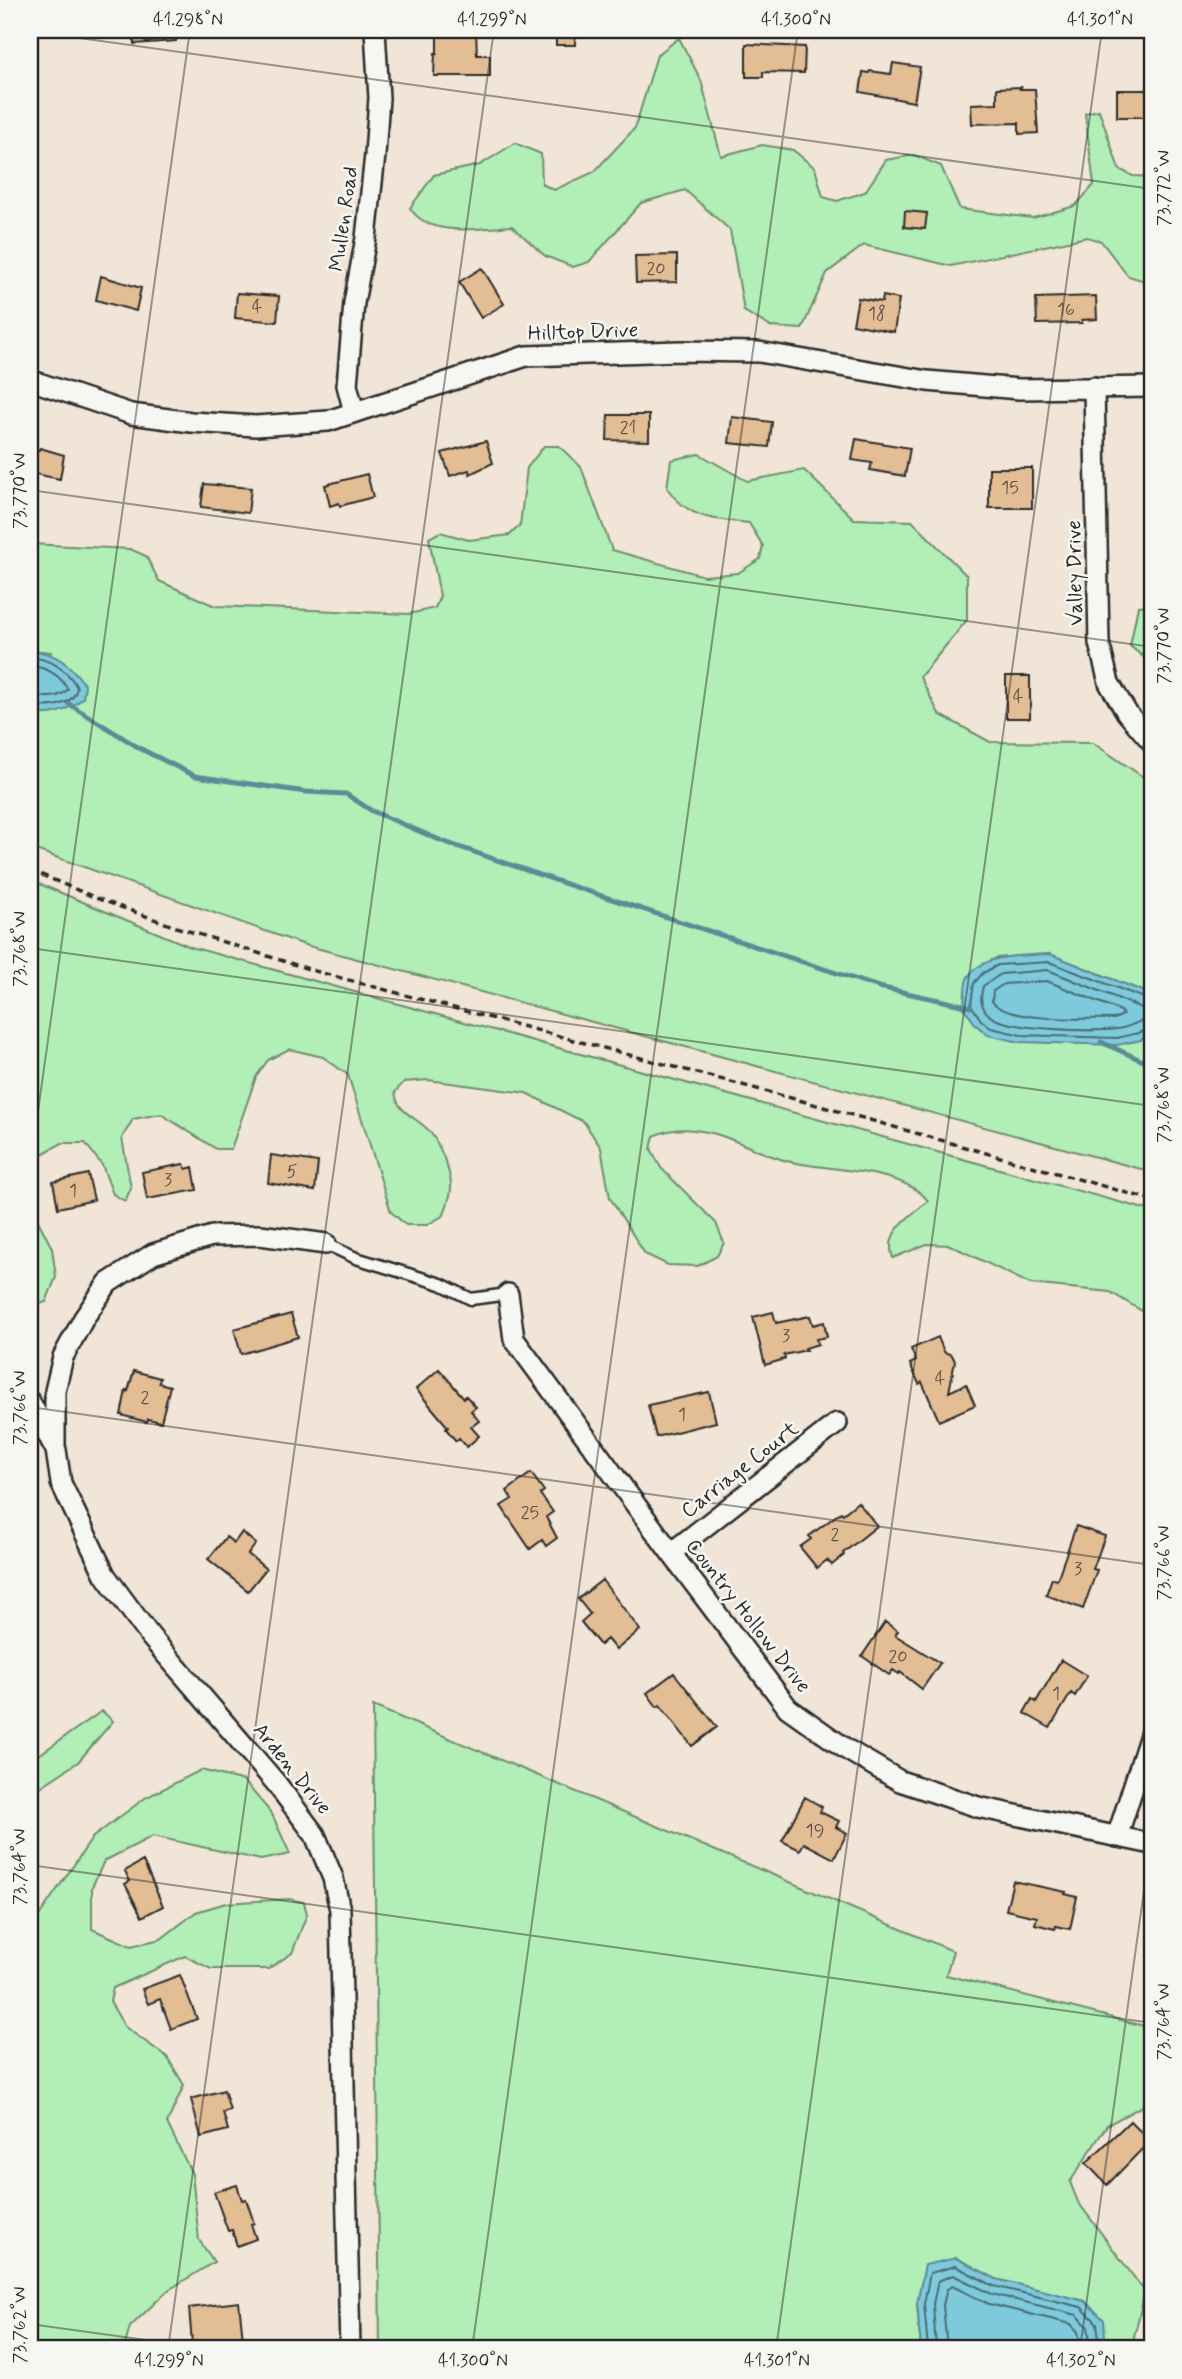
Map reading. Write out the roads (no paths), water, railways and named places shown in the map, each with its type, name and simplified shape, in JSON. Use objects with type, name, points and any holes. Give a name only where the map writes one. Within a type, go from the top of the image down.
[{"type":"street","name":"Mullen Road","points":[[354,412],[347,385],[354,303],[366,238],[375,155],[379,98],[375,30]]},
{"type":"street","name":"Hilltop Drive","points":[[30,380],[131,414],[191,422],[256,426],[328,421],[526,356],[680,351],[759,352],[927,381],[1019,389],[1152,387]]},
{"type":"street","name":"Valley Drive","points":[[1094,387],[1099,643],[1109,683],[1127,713],[1152,742]]},
{"type":"street","points":[[56,1450],[55,1391],[63,1357],[84,1318],[108,1283],[153,1254],[212,1236],[261,1235],[326,1244]]},
{"type":"street","name":"Country Hollow Drive","points":[[508,1294],[514,1339],[788,1708],[846,1749],[900,1781],[965,1803],[1152,1844]]},
{"type":"street","name":"Arden Drive","points":[[30,1402],[56,1450],[61,1483],[105,1575],[150,1636],[276,1783],[315,1835],[333,1878],[340,1910],[350,2349]]},
{"type":"street","name":"Carriage Court","points":[[671,1553],[837,1423]]},
{"type":"street","points":[[1117,1837],[1152,1729]]},
{"type":"lane","points":[[326,1244],[356,1258],[441,1284],[471,1299],[508,1294]]},
{"type":"water","points":[[30,650],[55,657],[67,665],[85,685],[83,698],[71,707],[51,714],[30,711]]},
{"type":"water","points":[[1050,954],[1152,995],[1152,1032],[1141,1040],[1117,1045],[1020,1042],[988,1035],[976,1025],[964,1008],[966,982],[973,971],[993,960]]},
{"type":"water","points":[[956,2258],[996,2279],[1085,2301],[1104,2320],[1105,2338],[1117,2344],[1116,2349],[921,2349],[917,2303],[925,2265]]},
{"type":"waterway","points":[[69,704],[141,749],[195,776],[306,792],[346,794],[372,811],[442,841],[566,884],[879,987],[971,1007]]},
{"type":"waterway","points":[[1101,1042],[1152,1065]]}]
